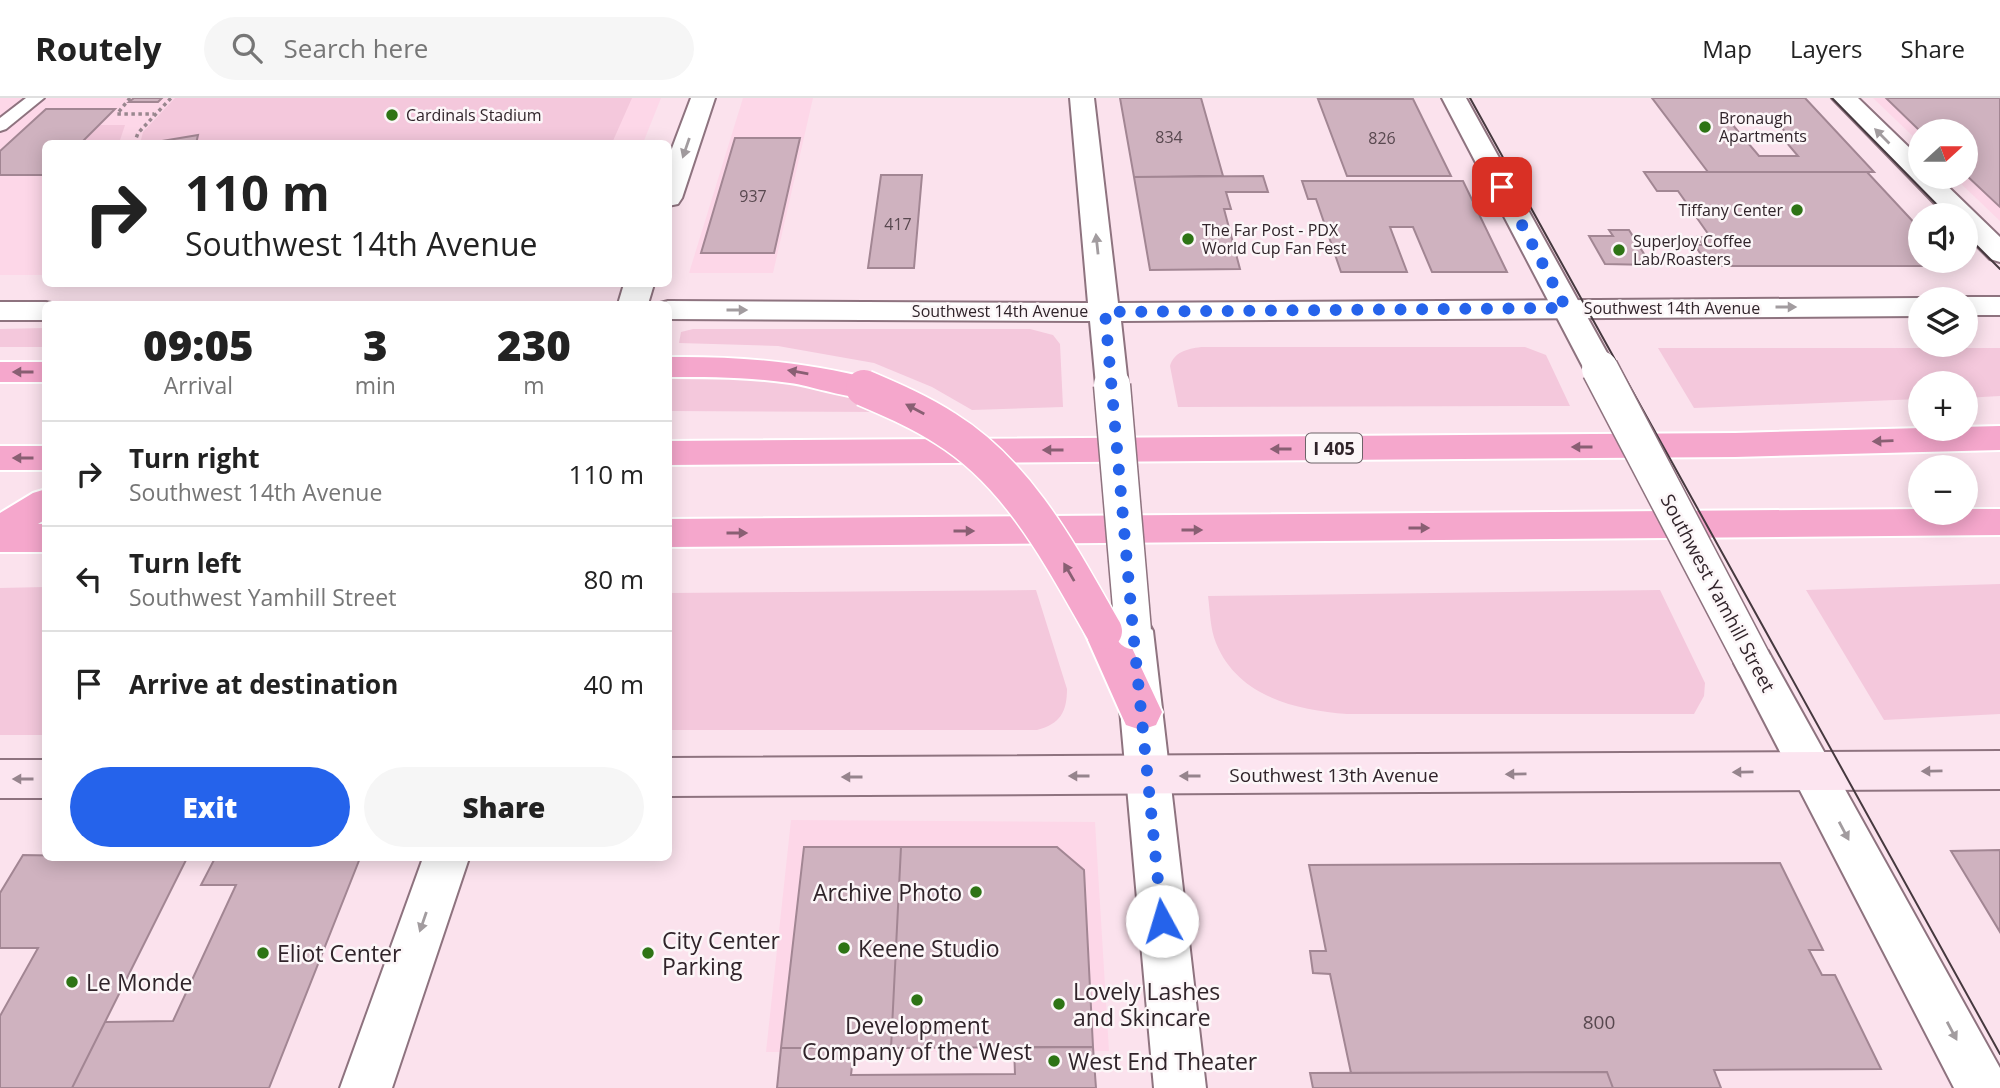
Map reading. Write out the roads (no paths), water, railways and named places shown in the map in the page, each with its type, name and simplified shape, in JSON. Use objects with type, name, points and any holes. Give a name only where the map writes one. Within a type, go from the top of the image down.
[{"type":"highway","points":[[672,367],[746,366],[780,369],[864,388],[899,400],[929,416],[959,435],[986,458],[1042,527],[1118,631]]},
{"type":"highway","points":[[0,372],[42,372]]},
{"type":"highway","name":"I 405","points":[[672,453],[1721,446],[2000,438]]},
{"type":"highway","points":[[0,458],[42,458]]},
{"type":"highway","points":[[0,530],[42,504]]},
{"type":"highway","points":[[672,533],[2000,522]]},
{"type":"highway","points":[[0,538],[42,538]]},
{"type":"main road","name":"Southwest 13th Avenue","points":[[672,777],[2000,770]]},
{"type":"main road","points":[[0,779],[42,779]]},
{"type":"street","points":[[672,187],[703,98]]},
{"type":"street","points":[[1082,98],[1112,385],[1118,631],[1141,712],[1180,1088]]},
{"type":"street","name":"Southwest Yamhill Street","points":[[1454,98],[1982,1088]]},
{"type":"street","points":[[1844,98],[1908,161]]},
{"type":"street","points":[[1936,189],[1950,203]]},
{"type":"street","points":[[1978,231],[2000,253]]},
{"type":"street","points":[[1978,306],[2000,306]]},
{"type":"street","name":"Southwest 14th Avenue","points":[[672,310],[1105,312],[1908,307]]},
{"type":"street","points":[[0,311],[42,311]]},
{"type":"street","points":[[366,1088],[445,861]]},
{"type":"lane","points":[[0,126],[36,98]]},
{"type":"tram line","points":[[1470,98],[2000,1054]]},
{"type":"tram line","points":[[1832,98],[1935,203]]},
{"type":"tram line","points":[[1978,247],[2000,269]]},
{"type":"place","name":"Cardinals Stadium","points":[[392,115]]},
{"type":"place","name":"Bronaugh Apartments","points":[[1705,127]]},
{"type":"place","name":"Tiffany Center","points":[[1797,210]]},
{"type":"place","name":"The Far Post - PDX World Cup Fan Fest","points":[[1188,239]]},
{"type":"place","name":"SuperJoy Coffee Lab/Roasters","points":[[1619,250]]},
{"type":"place","name":"Archive Photo","points":[[976,892]]},
{"type":"place","name":"Keene Studio","points":[[844,948]]},
{"type":"place","name":"Eliot Center","points":[[263,953]]},
{"type":"place","name":"City Center Parking","points":[[648,953]]},
{"type":"place","name":"Le Monde","points":[[72,982]]},
{"type":"place","name":"Development Company of the West","points":[[917,1000]]},
{"type":"place","name":"Lovely Lashes and Skincare","points":[[1059,1004]]},
{"type":"place","name":"West End Theater","points":[[1054,1061]]}]
